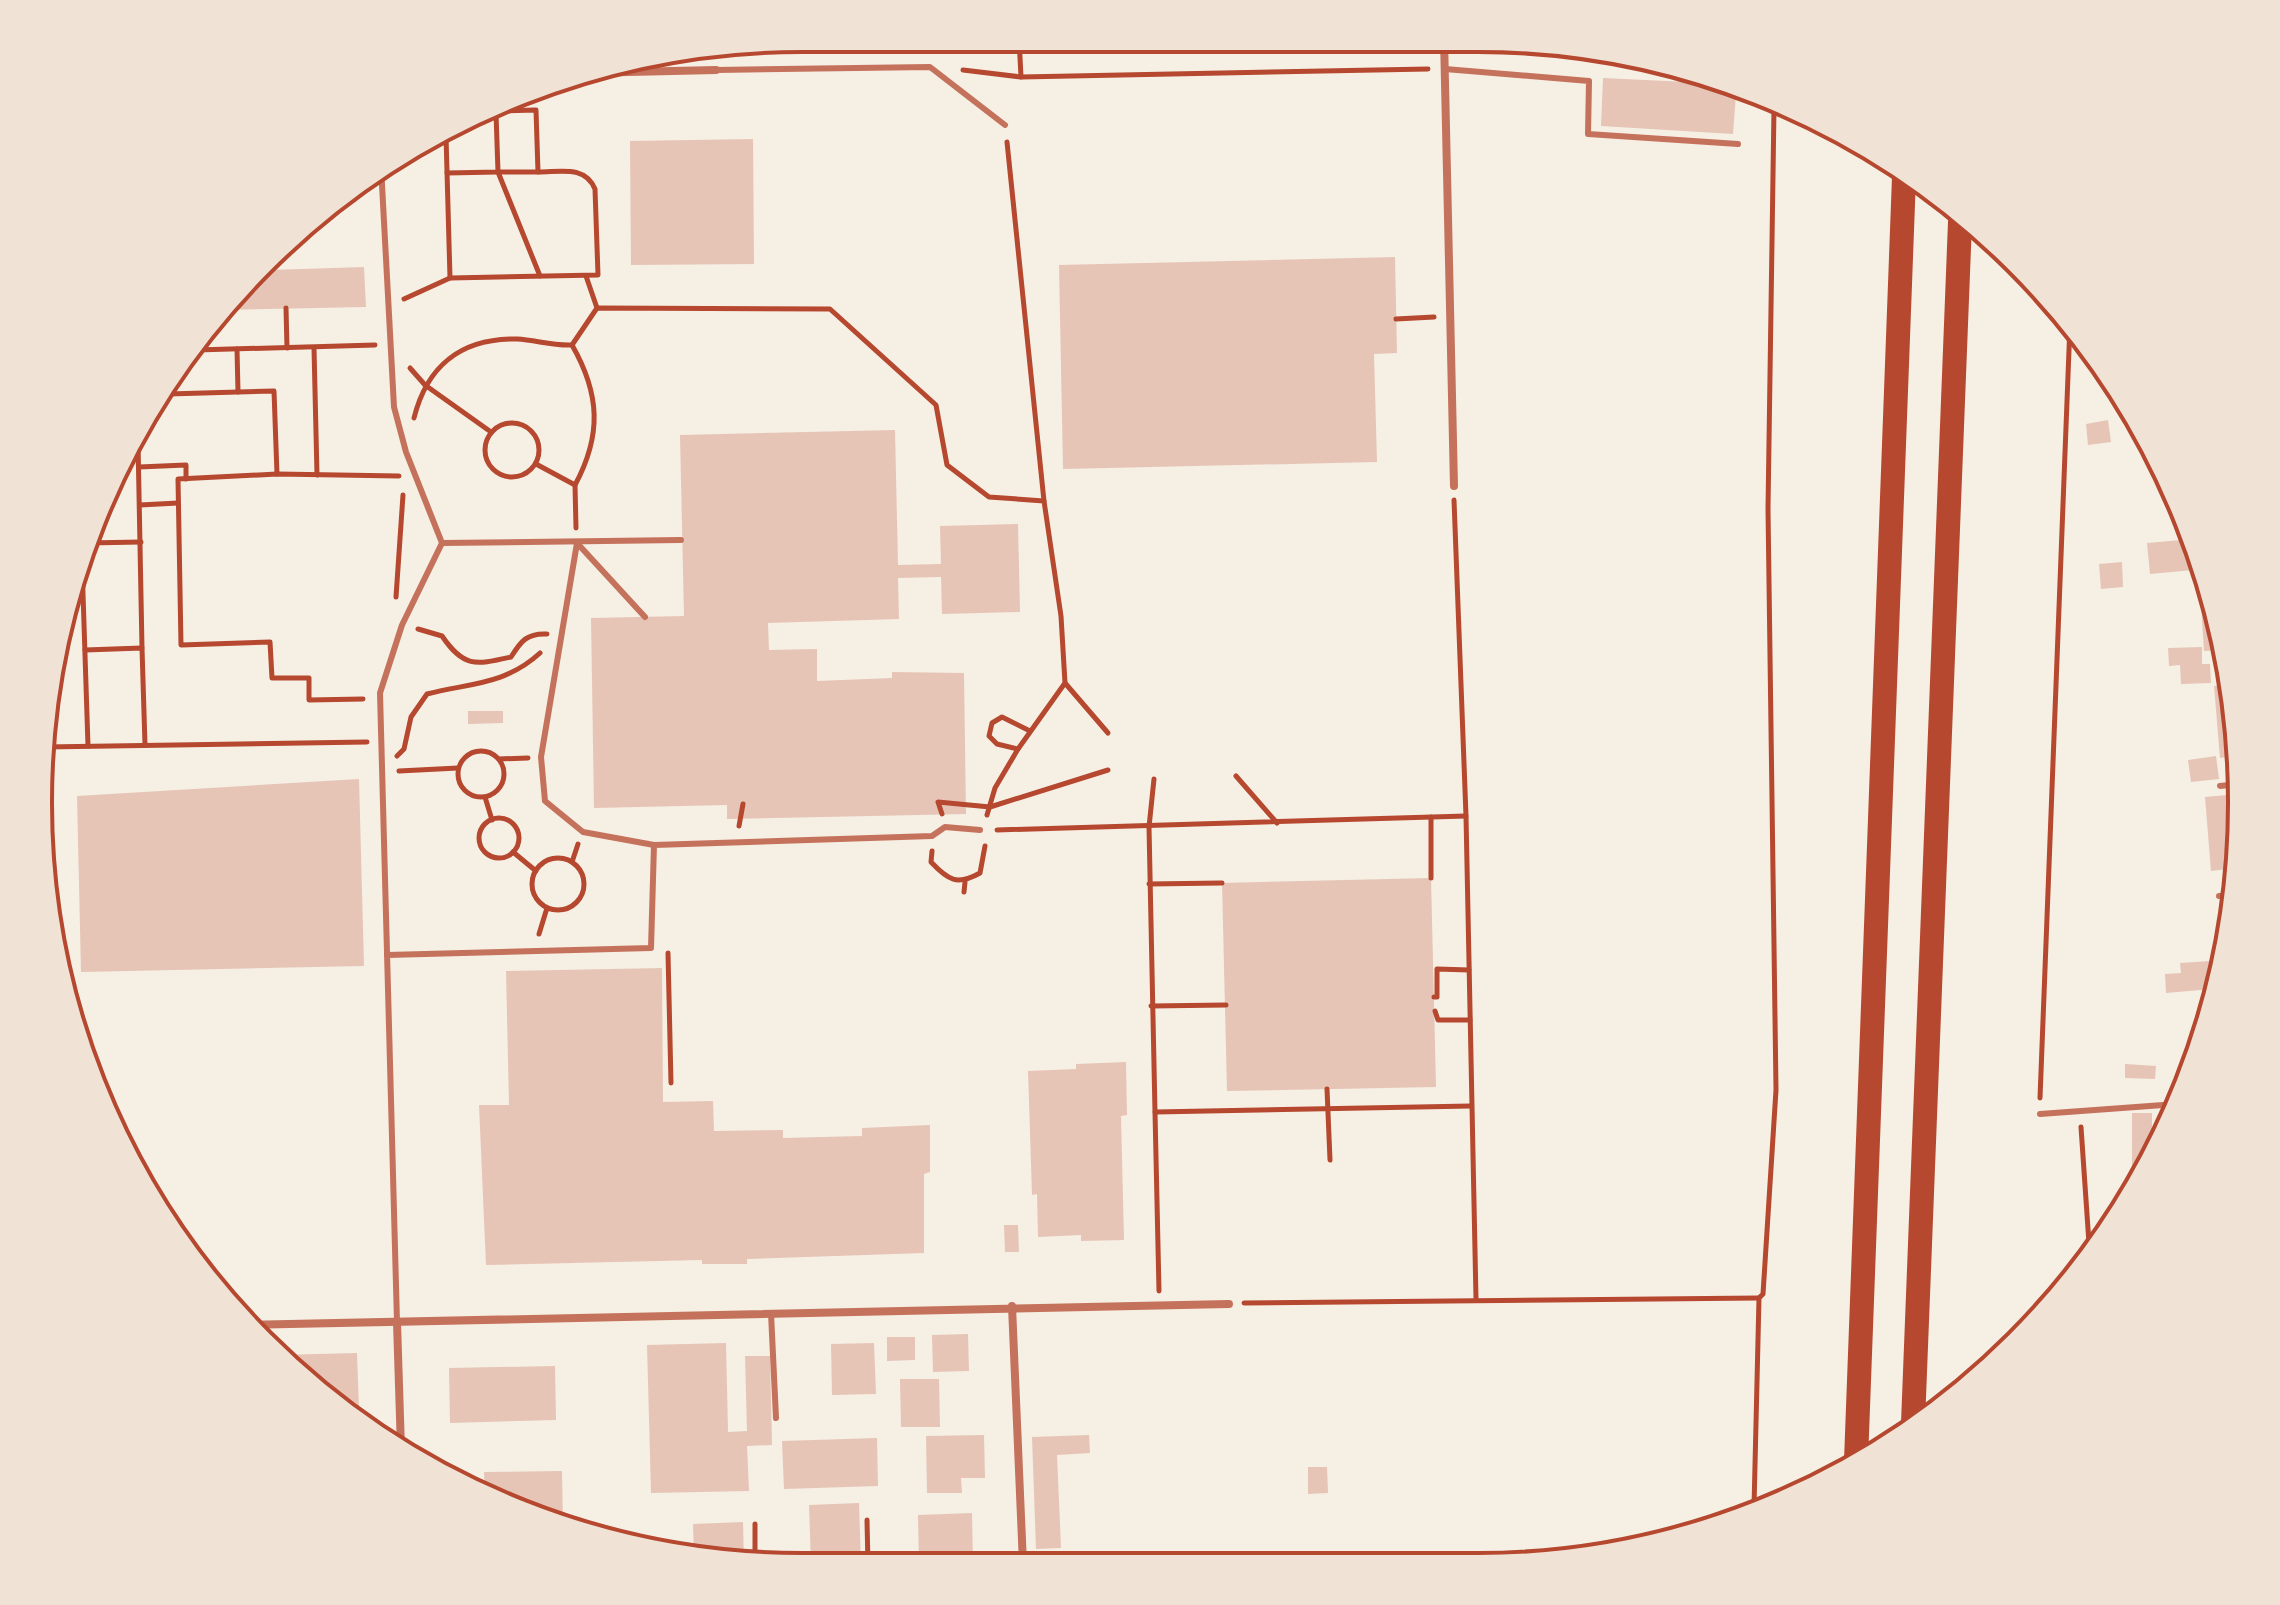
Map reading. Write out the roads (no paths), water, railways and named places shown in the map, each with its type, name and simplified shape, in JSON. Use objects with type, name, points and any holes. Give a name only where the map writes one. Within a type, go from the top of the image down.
[{"type":"highway","points":[[1856,1450],[1904,185]]},
{"type":"highway","points":[[1913,1413],[1960,228]]},
{"type":"street","points":[[1444,52],[1454,486]]},
{"type":"street","points":[[632,72],[716,70]]},
{"type":"street","points":[[264,1325],[1012,1306],[1229,1304]]},
{"type":"street","points":[[1012,1306],[1023,1553]]},
{"type":"street","points":[[397,1322],[401,1436]]},
{"type":"lane","points":[[716,70],[930,67],[1005,125]]},
{"type":"lane","points":[[1445,69],[1589,81],[1588,134],[1738,144]]},
{"type":"lane","points":[[382,181],[394,407],[406,452],[442,543],[402,625],[380,693],[397,1322]]},
{"type":"lane","points":[[442,543],[681,540]]},
{"type":"lane","points":[[577,543],[645,617]]},
{"type":"lane","points":[[577,543],[541,757],[545,801],[583,832],[654,845],[932,836],[945,827],[980,830]]},
{"type":"lane","points":[[2220,786],[2227,785]]},
{"type":"lane","points":[[387,955],[651,948],[654,845]]},
{"type":"lane","points":[[2040,1114],[2164,1105]]},
{"type":"lane","points":[[771,1313],[776,1418]]}]
